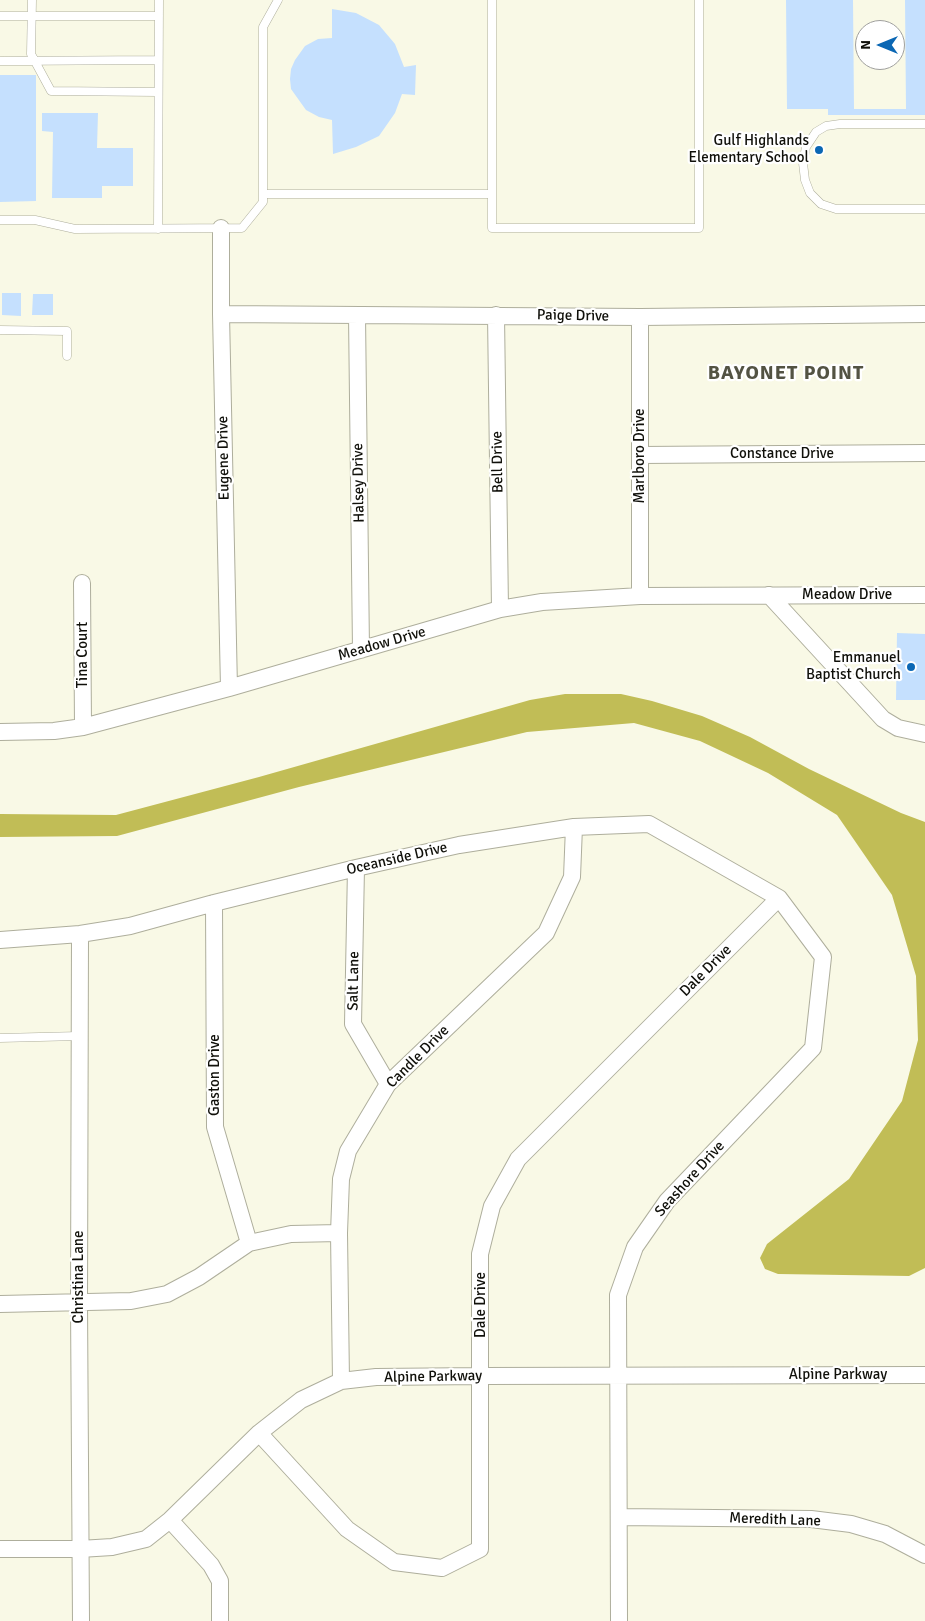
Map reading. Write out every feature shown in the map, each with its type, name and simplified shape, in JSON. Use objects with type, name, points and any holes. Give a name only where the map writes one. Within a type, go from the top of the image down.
[{"type":"street","name":"Eugene Drive","points":[[221,228],[229,688]]},
{"type":"street","name":"Paige Drive","points":[[221,314],[640,317],[925,314]]},
{"type":"street","name":"Halsey Drive","points":[[357,315],[361,650]]},
{"type":"street","name":"Bell Drive","points":[[496,315],[500,609]]},
{"type":"street","name":"Marlboro Drive","points":[[640,317],[640,596]]},
{"type":"street","name":"Constance Drive","points":[[640,454],[925,453]]},
{"type":"street","name":"Tina Court","points":[[82,583],[83,727]]},
{"type":"street","name":"Meadow Drive","points":[[769,595],[883,719],[898,728],[925,734]]},
{"type":"street","name":"Meadow Drive","points":[[0,732],[54,732],[83,727],[229,688],[500,609],[542,602],[640,596],[925,595]]},
{"type":"street","name":"Oceanside Drive","points":[[0,940],[80,934],[130,926],[356,868],[459,845],[574,827],[649,824],[779,898]]},
{"type":"street","name":"Candle Drive","points":[[341,1380],[339,1233],[341,1179],[348,1151],[388,1084],[546,933],[572,877],[574,827]]},
{"type":"street","name":"Salt Lane","points":[[356,868],[353,1024],[388,1084]]},
{"type":"street","name":"Dale Drive","points":[[259,1433],[347,1528],[394,1562],[442,1568],[480,1549],[480,1254],[492,1206],[518,1159],[779,898]]},
{"type":"street","name":"Seashore Drive","points":[[619,1621],[618,1295],[635,1247],[667,1201],[813,1048],[822,957],[779,898]]},
{"type":"street","name":"Gaston Drive","points":[[214,903],[215,1127],[249,1243]]},
{"type":"street","name":"Christina Lane","points":[[80,934],[79,1303],[81,1621]]},
{"type":"street","points":[[0,1304],[131,1301],[167,1294],[199,1276],[249,1243],[291,1234],[339,1233]]},
{"type":"street","name":"Alpine Parkway","points":[[0,1549],[112,1547],[146,1539],[170,1520],[259,1433],[301,1400],[341,1380],[376,1377],[481,1376],[925,1375]]},
{"type":"street","name":"Meredith Lane","points":[[619,1518],[811,1519],[851,1524],[885,1534],[925,1554]]},
{"type":"street","points":[[170,1520],[212,1565],[220,1581],[220,1621]]},
{"type":"lane","points":[[32,0],[31,54],[51,91],[158,92]]},
{"type":"lane","points":[[158,229],[159,0]]},
{"type":"lane","points":[[0,220],[35,220],[75,229],[242,228],[264,202],[263,27],[278,0]]},
{"type":"lane","points":[[492,0],[492,228],[699,228],[699,0]]},
{"type":"lane","points":[[0,16],[159,16]]},
{"type":"lane","points":[[0,61],[158,60]]},
{"type":"lane","points":[[925,124],[840,124],[826,126],[816,132],[806,147],[803,163],[805,180],[810,193],[821,204],[836,210],[925,210]]},
{"type":"lane","points":[[264,194],[492,194]]},
{"type":"lane","points":[[0,330],[67,331],[67,356]]},
{"type":"lane","points":[[0,1038],[79,1036]]},
{"type":"shaded area","points":[[565,694],[621,694],[702,716],[750,737],[809,769],[901,813],[925,822],[925,1268],[909,1276],[778,1274],[765,1269],[760,1258],[767,1244],[849,1179],[902,1101],[918,1040],[916,976],[892,895],[837,815],[768,773],[700,741],[634,723],[527,732],[299,787],[117,836],[0,837],[0,814],[116,815],[259,777],[530,700]]},
{"type":"building","points":[[786,0],[853,0],[854,109],[906,109],[905,0],[925,0],[925,115],[828,115],[828,109],[787,109]]},
{"type":"building","points":[[332,9],[356,13],[379,25],[395,44],[404,67],[416,65],[415,95],[402,94],[395,113],[379,136],[356,147],[333,154],[332,120],[319,117],[306,110],[291,89],[290,79],[291,69],[295,60],[305,46],[318,39],[332,38]]},
{"type":"building","points":[[0,75],[36,75],[36,201],[0,202]]},
{"type":"building","points":[[42,113],[98,113],[97,148],[133,148],[133,186],[102,186],[102,198],[52,198],[53,132],[42,131]]},
{"type":"building","points":[[2,293],[21,293],[21,316],[2,315]]},
{"type":"building","points":[[33,294],[53,294],[53,315],[32,315]]},
{"type":"building","name":"Emmanuel Baptist Church","points":[[897,633],[925,634],[925,700],[896,700]]},
{"type":"place","name":"Gulf Highlands Elementary School","points":[[819,150]]},
{"type":"place","name":"Emmanuel Baptist Church","points":[[911,667]]},
{"type":"district","name":"BAYONET POINT","points":[[786,374]]}]
